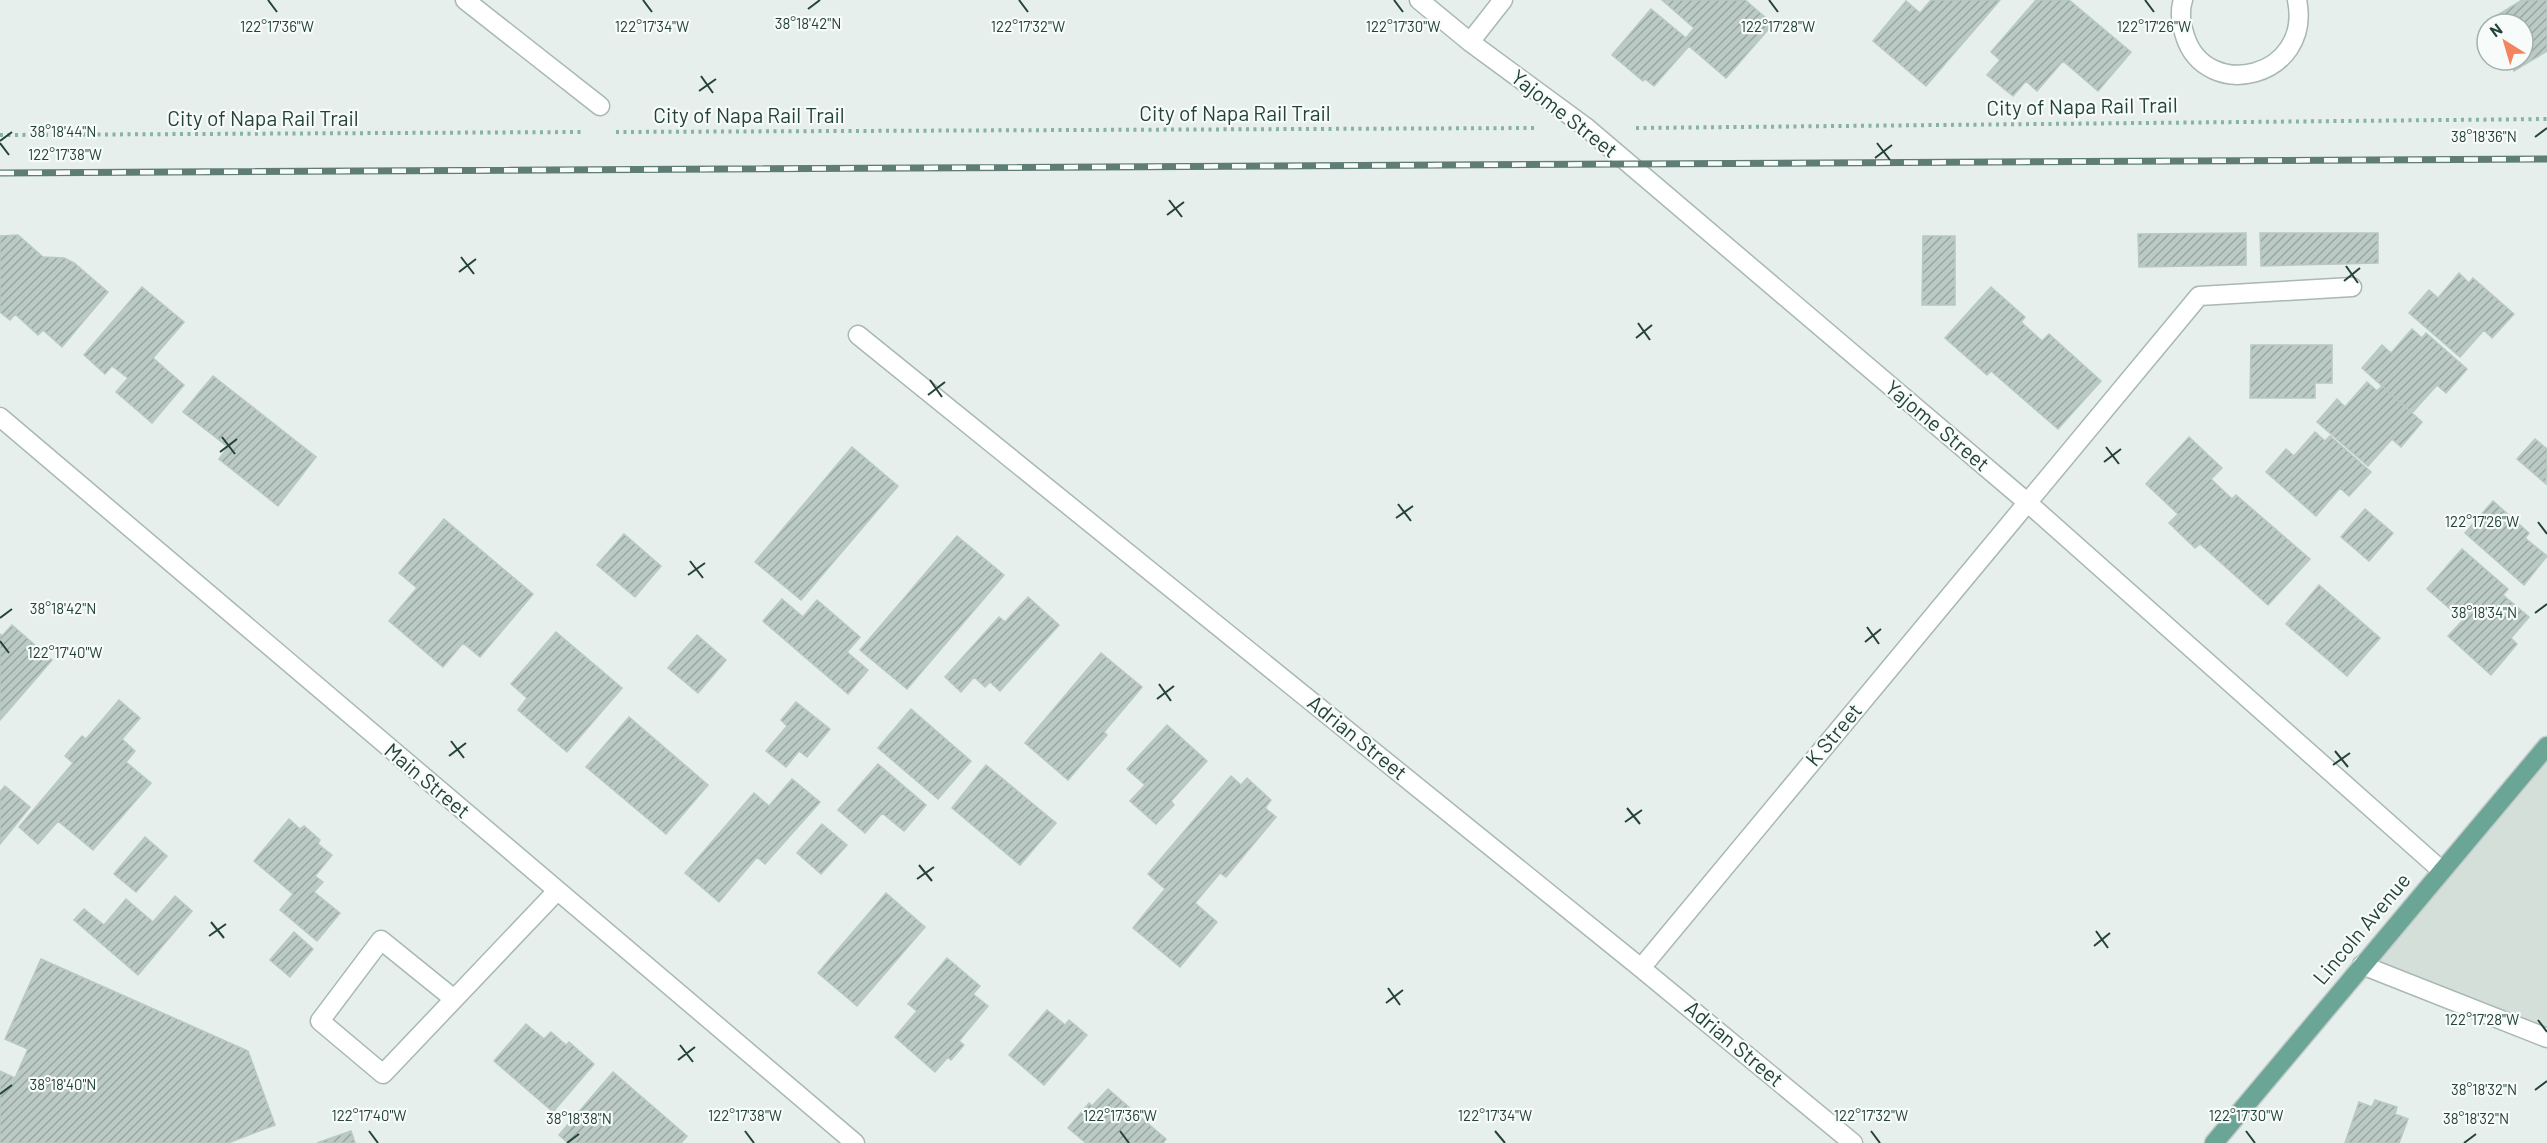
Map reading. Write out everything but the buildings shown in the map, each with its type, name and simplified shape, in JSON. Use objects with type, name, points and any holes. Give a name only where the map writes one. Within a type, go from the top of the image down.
[{"type":"main road","name":"Lincoln Avenue","points":[[2214,1143],[2547,746]]},
{"type":"street","points":[[465,0],[600,106]]},
{"type":"street","name":"Yajome Street","points":[[1419,0],[1470,42],[1587,128],[2028,503],[2441,870]]},
{"type":"street","points":[[1470,42],[1503,0]]},
{"type":"street","points":[[2183,0],[2181,23],[2187,43],[2199,59],[2217,70],[2237,75],[2257,72],[2276,63],[2289,49],[2298,33],[2300,14],[2297,0]]},
{"type":"street","name":"K Street","points":[[1641,968],[2199,296],[2352,287]]},
{"type":"street","name":"Adrian Street","points":[[858,335],[1641,968],[1853,1143]]},
{"type":"street","name":"Main Street","points":[[0,417],[855,1143]]},
{"type":"street","points":[[454,999],[381,940],[320,1021],[383,1074],[557,891]]},
{"type":"street","points":[[2362,965],[2547,1038]]},
{"type":"path","name":"City of Napa Rail Trail","points":[[1628,128],[2547,119]]},
{"type":"path","name":"City of Napa Rail Trail","points":[[608,132],[1498,128]]},
{"type":"path","name":"City of Napa Rail Trail","points":[[0,135],[584,132]]},
{"type":"shaded area","points":[[2547,746],[2547,1038],[2362,965]]},
{"type":"railway","points":[[0,173],[2547,159]]}]
